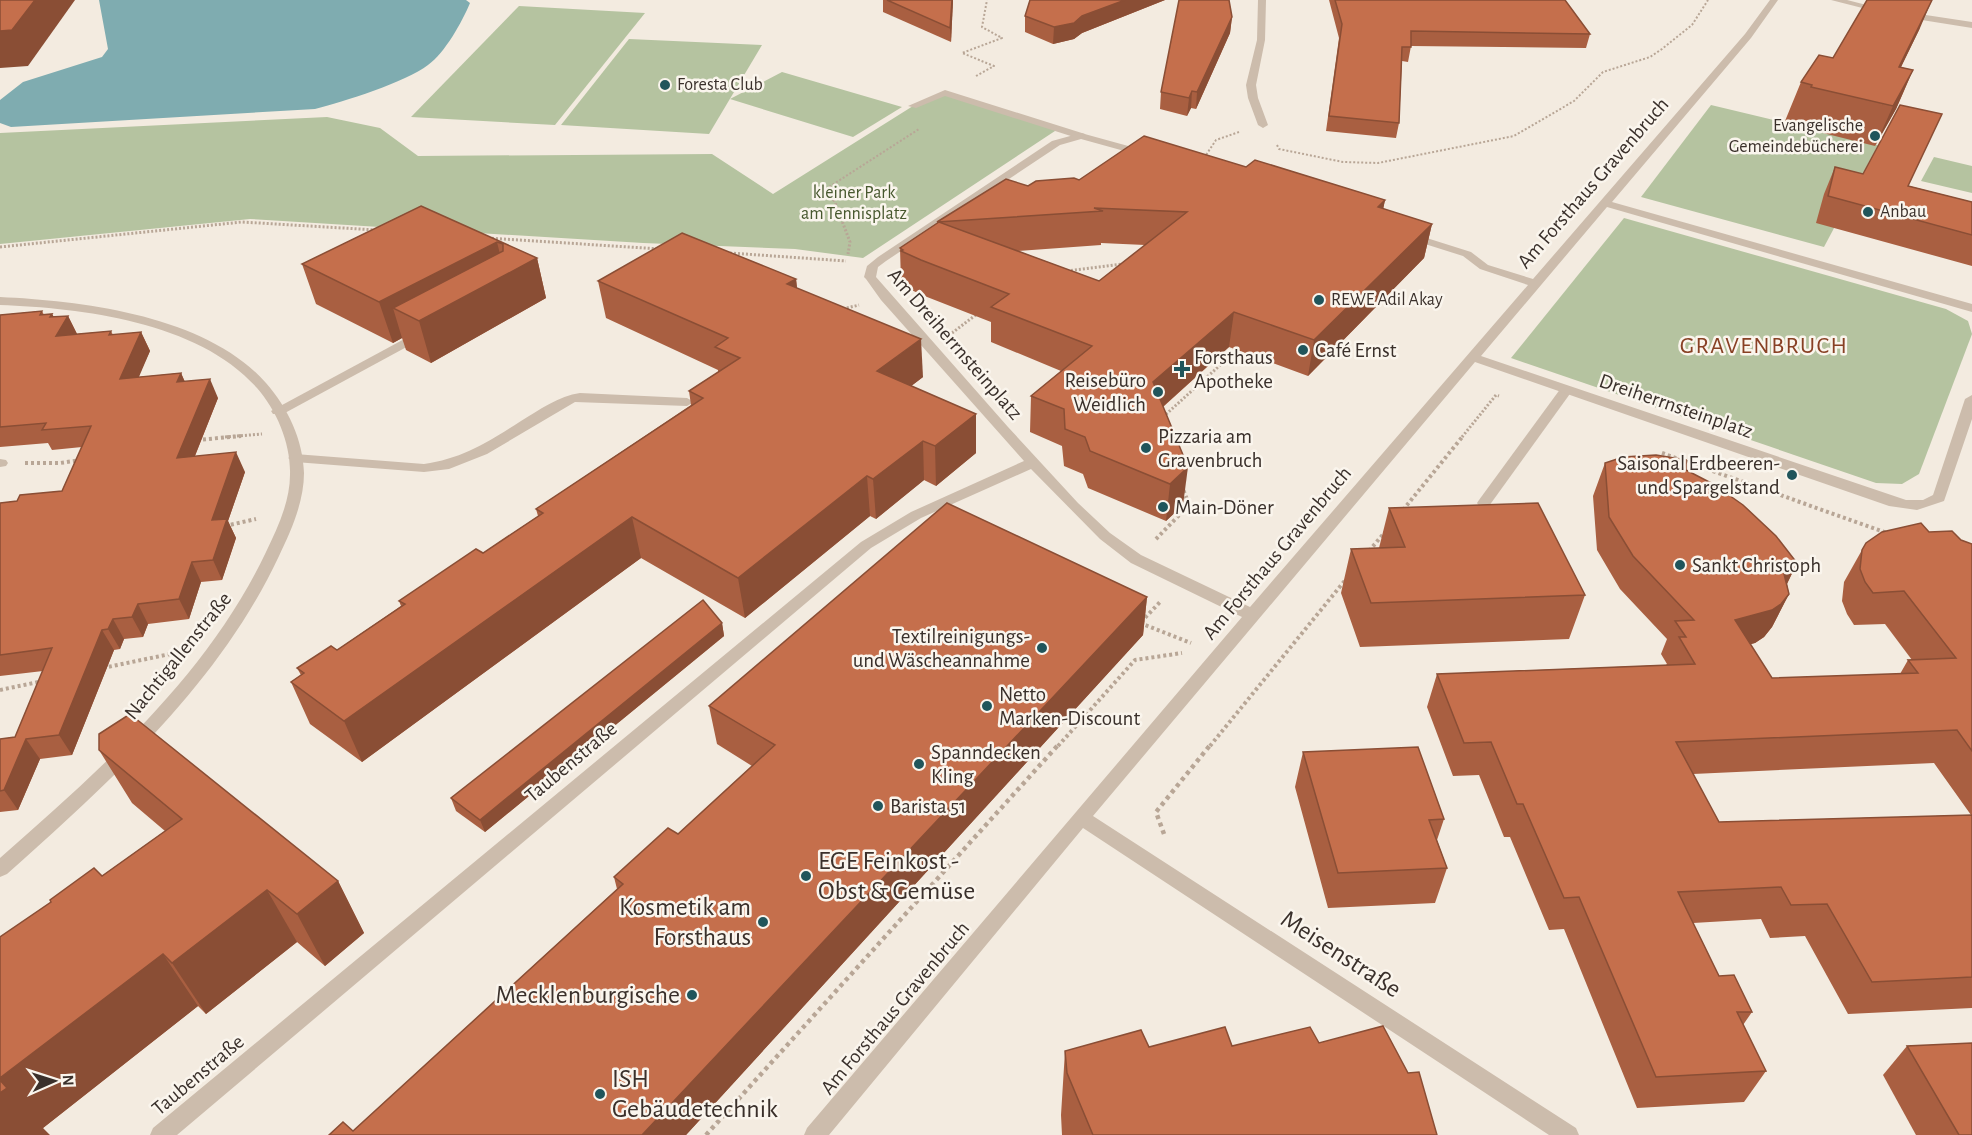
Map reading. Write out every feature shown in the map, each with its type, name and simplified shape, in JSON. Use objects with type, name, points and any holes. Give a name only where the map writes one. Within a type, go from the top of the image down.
[{"type":"street","points":[[1262,0],[1261,40],[1251,85],[1252,98],[1263,125]]},
{"type":"street","name":"Am Forsthaus Gravenbruch","points":[[815,1135],[1083,819],[1252,615],[1534,283],[1748,36],[1774,0]]},
{"type":"street","points":[[1835,0],[1890,12]]},
{"type":"street","points":[[1900,14],[1972,25]]},
{"type":"street","points":[[913,106],[945,93],[1081,136],[1095,138],[1197,169]]},
{"type":"street","name":"Am Dreiherrnsteinplatz","points":[[1081,136],[1056,143],[873,266],[870,272],[873,282],[1073,506],[1105,536],[1136,559],[1252,615]]},
{"type":"street","points":[[1604,203],[1972,308]]},
{"type":"street","points":[[1399,232],[1467,254],[1484,267],[1534,283]]},
{"type":"street","name":"Nachtigallenstraße","points":[[0,301],[85,308],[167,328],[232,359],[258,380],[278,411],[289,431],[297,476],[290,511],[260,582],[220,643],[142,735],[74,804],[0,869]]},
{"type":"street","points":[[278,411],[435,327]]},
{"type":"street","name":"Dreiherrnsteinplatz","points":[[1472,357],[1894,503],[1911,506],[1930,504],[1939,498],[1972,399]]},
{"type":"street","points":[[1484,503],[1566,390]]},
{"type":"street","points":[[295,458],[443,468],[476,454],[572,399],[580,397],[687,402]]},
{"type":"street","name":"Taubenstraße","points":[[161,1135],[866,545],[916,515],[1034,462]]},
{"type":"street","name":"Meisenstraße","points":[[1083,819],[1568,1135]]},
{"type":"path","points":[[945,93],[993,66],[962,53],[1002,38],[982,27],[987,0]]},
{"type":"path","points":[[1197,169],[1216,140],[1263,125],[1280,149],[1355,162],[1378,163],[1514,136],[1574,101],[1603,72],[1650,57],[1662,49],[1692,25],[1708,0]]},
{"type":"path","points":[[726,253],[847,261],[850,242],[829,187],[919,130]]},
{"type":"path","points":[[0,247],[242,222],[384,231]]},
{"type":"path","points":[[478,237],[667,249]]},
{"type":"path","points":[[1066,271],[1125,264]]},
{"type":"path","points":[[932,348],[985,308]]},
{"type":"path","points":[[1157,422],[1228,358],[1217,354]]},
{"type":"path","points":[[1399,514],[1496,395],[1550,412]]},
{"type":"path","points":[[188,441],[289,431]]},
{"type":"path","points":[[1656,451],[1895,536]]},
{"type":"path","points":[[1,463],[60,463],[84,459]]},
{"type":"path","points":[[1136,559],[1189,505],[1181,484]]},
{"type":"path","points":[[220,528],[290,511]]},
{"type":"path","points":[[1361,560],[1391,523]]},
{"type":"path","points":[[1167,842],[1156,812],[1354,569]]},
{"type":"path","points":[[1133,630],[1165,597]]},
{"type":"path","points":[[1131,617],[1199,647]]},
{"type":"path","points":[[93,670],[220,643]]},
{"type":"path","points":[[706,1135],[1135,660],[1190,652]]},
{"type":"path","points":[[0,690],[46,680]]},
{"type":"green space","points":[[519,6],[645,13],[555,125],[411,117]]},
{"type":"green space","name":"Foresta Club","points":[[629,39],[762,45],[709,134],[561,125]]},
{"type":"green space","points":[[782,72],[902,107],[853,137],[730,99]]},
{"type":"green space","name":"kleiner Park am Tennisplatz","points":[[945,93],[1058,129],[863,258],[795,249],[643,243],[250,219],[0,244],[0,133],[327,117],[380,128],[418,156],[712,154],[773,194],[913,106]]},
{"type":"green space","points":[[1711,105],[1878,145],[1824,247],[1641,197]]},
{"type":"green space","points":[[1934,157],[1972,166],[1972,193],[1921,181]]},
{"type":"green space","points":[[1624,218],[1946,309],[1968,321],[1972,334],[1919,474],[1902,484],[1876,483],[1511,358]]},
{"type":"water","points":[[99,0],[466,0],[470,3],[447,45],[428,65],[390,85],[315,109],[11,127],[0,123],[0,100],[23,82],[102,57],[108,49]]},
{"type":"building","points":[[0,0],[35,0],[12,30],[0,31]]},
{"type":"building","points":[[887,0],[952,0],[950,28]]},
{"type":"building","points":[[1030,0],[1125,0],[1082,16],[1074,23],[1054,27],[1025,16]]},
{"type":"building","points":[[1179,0],[1229,0],[1232,17],[1197,92],[1192,91],[1189,98],[1161,92]]},
{"type":"building","points":[[1335,0],[1565,0],[1590,34],[1411,31],[1411,47],[1402,47],[1399,123],[1329,116],[1342,24]]},
{"type":"building","points":[[1867,0],[1932,0],[1899,67],[1913,70],[1893,106],[1811,87],[1812,85],[1801,82],[1819,55],[1833,58]]},
{"type":"building","points":[[1900,105],[1942,114],[1908,186],[1972,202],[1972,235],[1828,196],[1835,167],[1863,174]]},
{"type":"building","points":[[1144,136],[1246,167],[1255,160],[1385,200],[1378,207],[1432,224],[1314,340],[1234,312],[1153,382],[1188,467],[1170,484],[1090,451],[1085,437],[1065,429],[1064,409],[1031,396],[1092,346],[991,307],[1009,294],[921,260],[901,251],[903,250],[900,248],[939,222],[1099,281],[1187,212],[1094,208],[1103,211],[937,222],[1006,179],[1028,186],[1036,181],[1074,178],[1079,180]]},
{"type":"building","points":[[421,206],[537,258],[419,321],[393,308],[503,251],[503,244],[497,242],[379,302],[302,264]]},
{"type":"building","points":[[682,233],[796,279],[787,284],[921,339],[877,371],[976,414],[935,446],[923,441],[873,479],[867,476],[738,578],[632,517],[344,721],[291,682],[304,673],[297,668],[331,646],[337,650],[405,604],[399,601],[476,549],[483,553],[543,513],[536,509],[703,398],[689,391],[740,358],[715,347],[728,338],[598,281]]},
{"type":"building","points":[[42,311],[40,315],[68,316],[56,336],[111,331],[109,335],[141,332],[120,379],[181,373],[177,382],[210,379],[177,458],[236,452],[212,520],[227,519],[213,560],[192,562],[179,599],[138,604],[132,617],[113,619],[108,629],[102,630],[59,735],[26,739],[4,790],[0,791],[0,739],[15,737],[52,648],[0,655],[0,503],[17,501],[20,495],[62,491],[91,426],[42,430],[46,423],[0,427],[0,315]]},
{"type":"building","points":[[1656,455],[1686,460],[1686,470],[1713,484],[1743,505],[1776,536],[1797,563],[1783,570],[1789,594],[1781,604],[1772,610],[1735,620],[1772,678],[1918,673],[1908,660],[1956,658],[1904,591],[1873,593],[1860,569],[1862,550],[1866,543],[1882,532],[1921,523],[1929,532],[1952,531],[1961,540],[1972,544],[1972,751],[1957,730],[1676,742],[1719,822],[1972,815],[1972,977],[1872,982],[1827,904],[1791,905],[1781,887],[1678,892],[1719,976],[1734,975],[1752,1012],[1737,1012],[1766,1071],[1656,1077],[1579,897],[1564,898],[1523,804],[1517,804],[1491,742],[1464,743],[1437,674],[1695,664],[1679,637],[1686,637],[1675,621],[1694,620],[1633,556],[1609,517],[1605,463],[1623,457]]},
{"type":"building","points":[[947,503],[1147,597],[642,1135],[329,1135],[343,1122],[353,1131],[623,884],[614,877],[668,828],[678,834],[775,745],[709,706]]},
{"type":"building","points":[[1538,503],[1585,595],[1371,603],[1351,549],[1405,547],[1389,508]]},
{"type":"building","points":[[703,600],[722,623],[480,820],[451,798]]},
{"type":"building","points":[[130,714],[338,881],[297,914],[267,890],[172,963],[163,954],[0,1078],[0,937],[51,902],[50,900],[94,868],[102,876],[182,819],[99,750],[99,734]]},
{"type":"building","points":[[1418,747],[1444,819],[1429,820],[1447,868],[1338,873],[1303,752]]},
{"type":"building","points":[[1383,1026],[1408,1073],[1419,1072],[1437,1135],[1093,1135],[1067,1073],[1065,1051],[1141,1030],[1149,1047],[1225,1027],[1232,1046],[1310,1027],[1319,1043]]},
{"type":"building","points":[[1972,1043],[1972,1135],[1959,1135],[1907,1046]]},
{"type":"building","points":[[0,1080],[7,1088],[0,1093]]},
{"type":"place","name":"Foresta Club","points":[[665,85]]},
{"type":"place","name":"Evangelische Gemeindebücherei","points":[[1875,136]]},
{"type":"place","name":"Anbau","points":[[1868,212]]},
{"type":"place","name":"REWE Adil Akay","points":[[1319,300]]},
{"type":"place","name":"Café Ernst","points":[[1303,350]]},
{"type":"place","name":"Forsthaus Apotheke","points":[[1182,369]]},
{"type":"place","name":"Reisebüro Weidlich","points":[[1158,392]]},
{"type":"place","name":"Pizzaria am Gravenbruch","points":[[1146,448]]},
{"type":"place","name":"Saisonal Erdbeeren- und Spargelstand","points":[[1792,475]]},
{"type":"place","name":"Main-Döner","points":[[1163,507]]},
{"type":"place","name":"Sankt Christoph","points":[[1680,565]]},
{"type":"place","name":"Textilreinigungs- und Wäscheannahme","points":[[1042,648]]},
{"type":"place","name":"Netto Marken-Discount","points":[[987,706]]},
{"type":"place","name":"Spanndecken Kling","points":[[919,764]]},
{"type":"place","name":"Barista 51","points":[[878,806]]},
{"type":"place","name":"EGE Feinkost - Obst & Gemüse","points":[[806,876]]},
{"type":"place","name":"Kosmetik am Forsthaus","points":[[763,922]]},
{"type":"place","name":"Mecklenburgische","points":[[692,995]]},
{"type":"place","name":"ISH Gebäudetechnik","points":[[600,1094]]},
{"type":"district","name":"GRAVENBRUCH","points":[[1764,346]]}]
